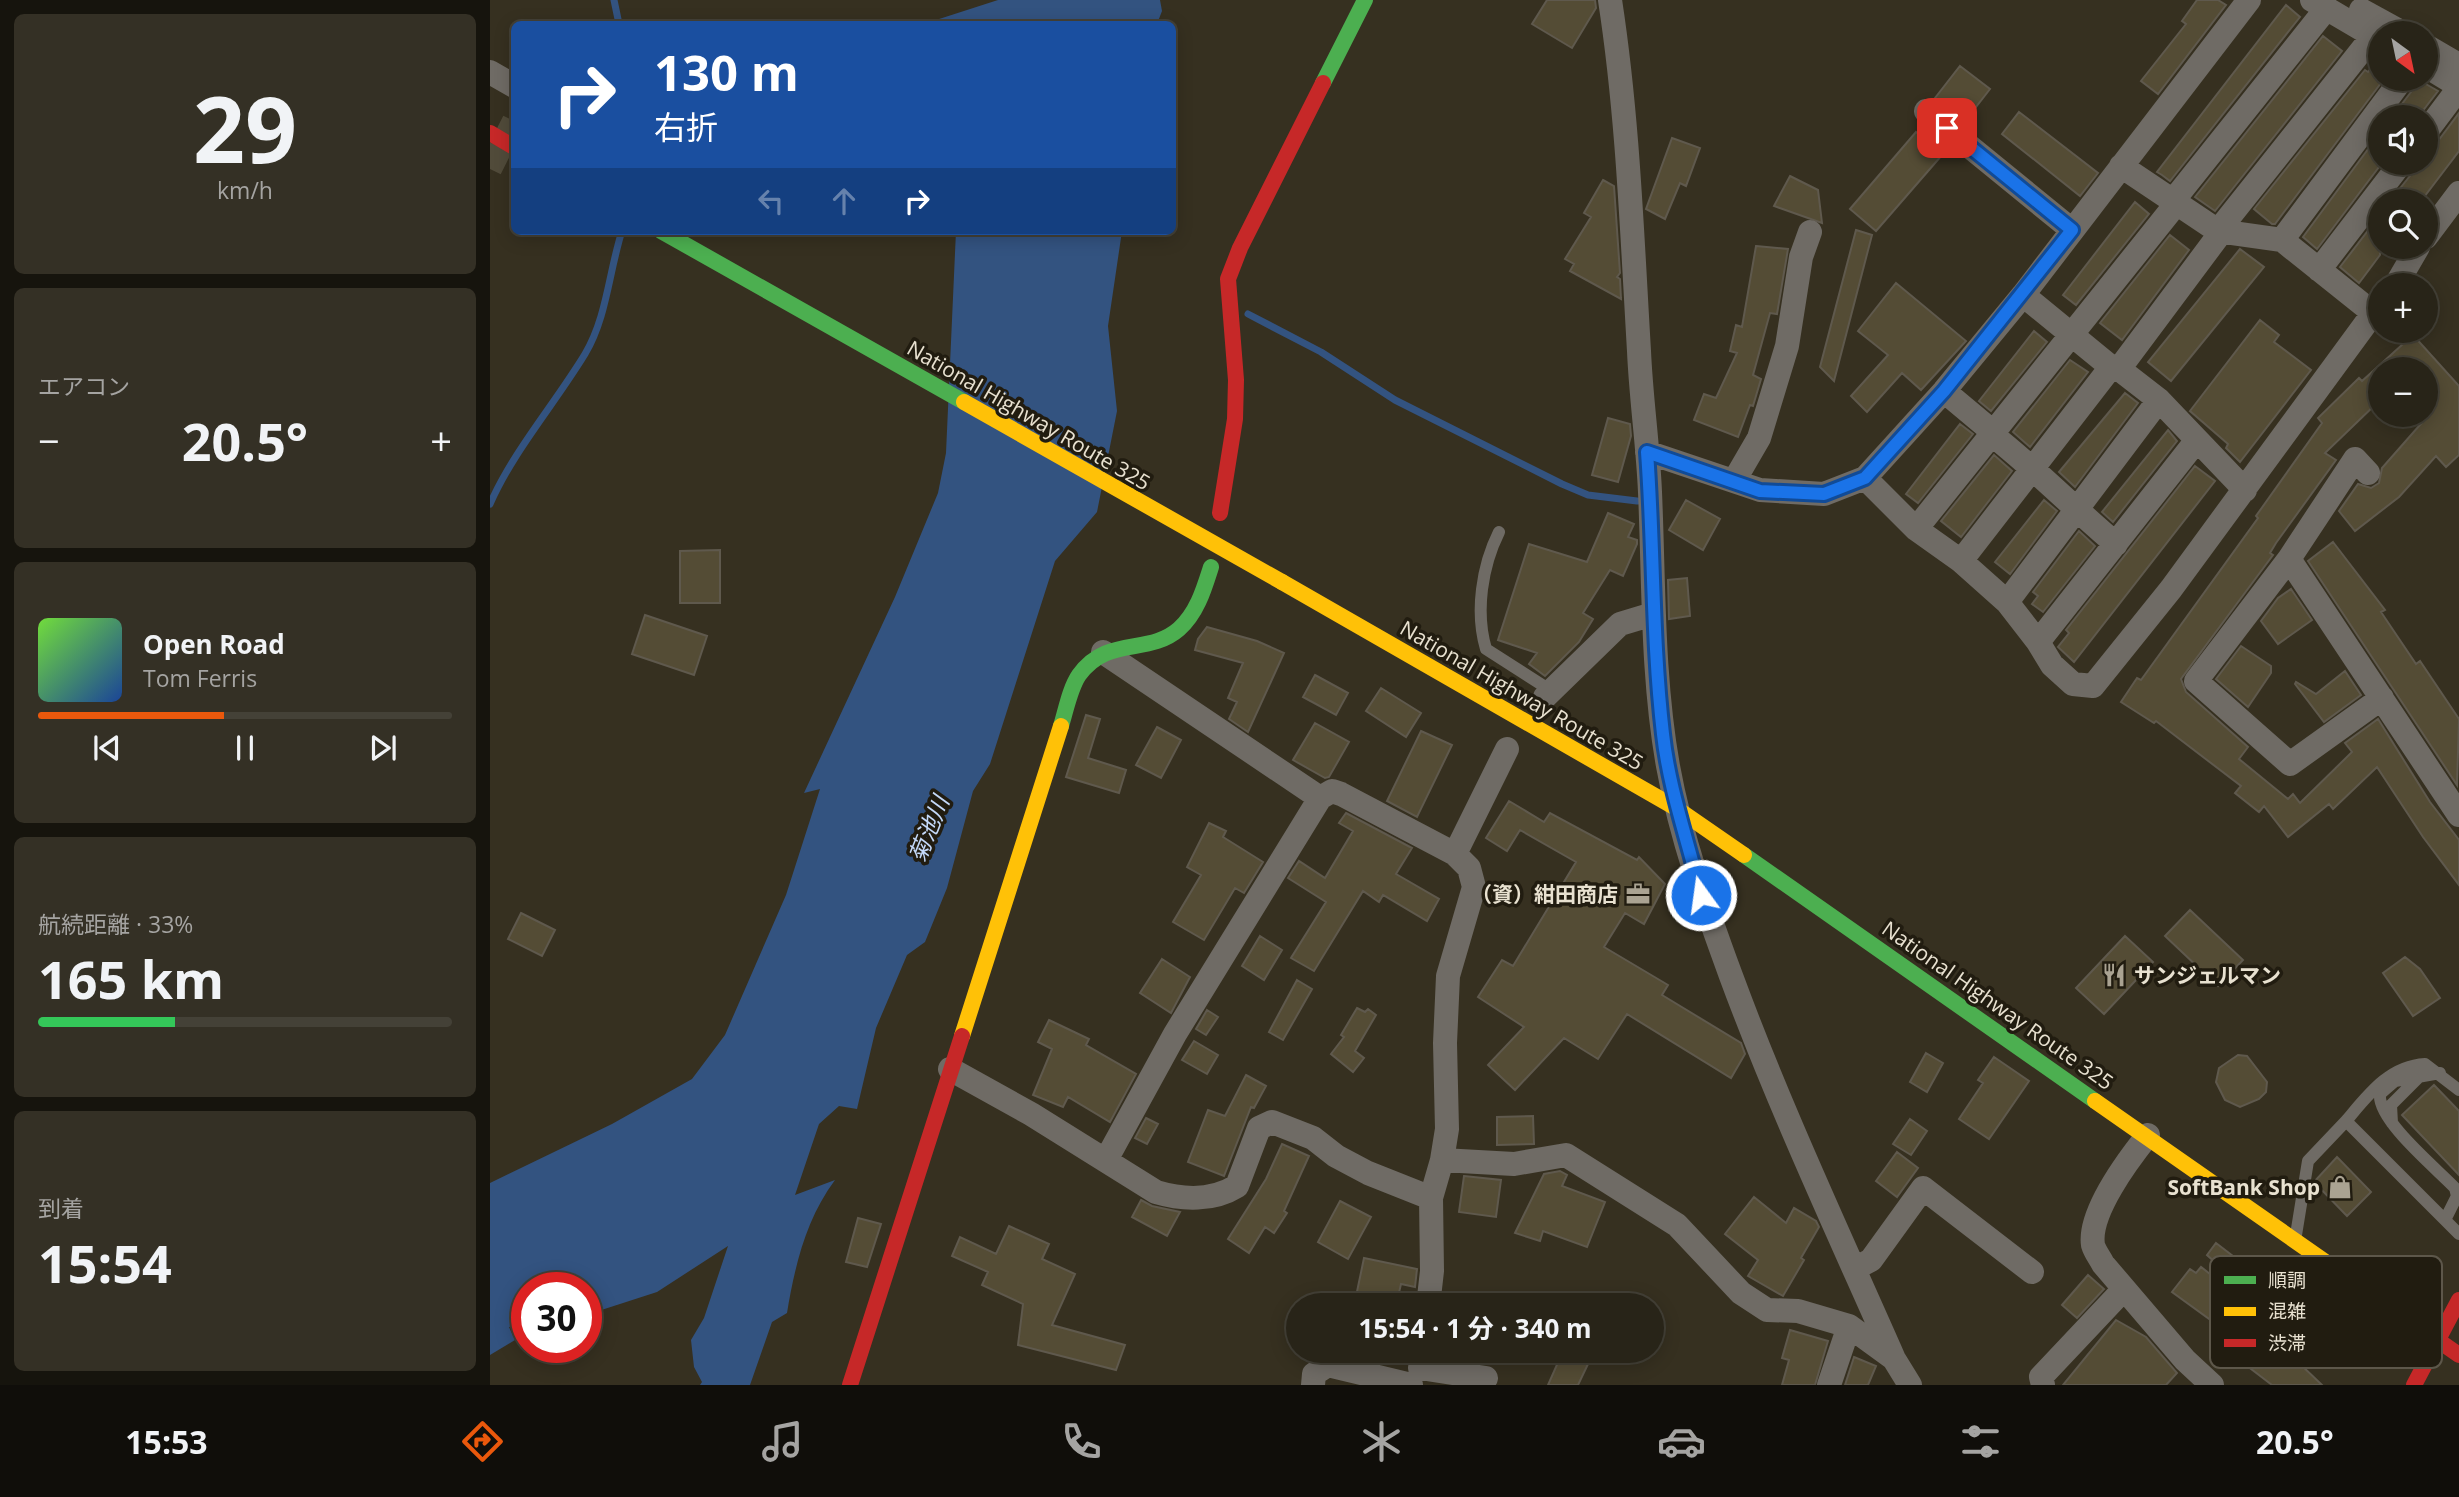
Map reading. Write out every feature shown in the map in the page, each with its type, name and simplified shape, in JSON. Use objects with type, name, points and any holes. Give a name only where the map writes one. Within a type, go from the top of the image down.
[{"type":"main road","points":[[1220,513],[1235,419],[1236,380],[1228,279],[1240,248],[1365,0]]},
{"type":"main road","points":[[490,134],[511,145]]},
{"type":"main road","name":"National Highway Route 325","points":[[668,235],[1676,807],[2321,1256]]},
{"type":"main road","points":[[850,1385],[1077,677],[1087,664],[1103,652],[1124,644],[1170,636],[1188,618],[1201,599],[1211,568]]},
{"type":"main road","points":[[2442,1330],[2459,1300]]},
{"type":"main road","name":"National Highway Route 325","points":[[2442,1343],[2459,1355]]},
{"type":"main road","points":[[2413,1385],[2422,1368]]},
{"type":"street","points":[[1610,0],[1623,99],[1647,452],[1653,614],[1663,734],[1676,807],[1701,895],[1759,1052],[1894,1359],[1909,1385]]},
{"type":"street","points":[[1647,452],[1760,491],[1824,494],[1865,478],[1944,391],[2023,295],[2249,0]]},
{"type":"street","points":[[2327,3],[2373,21]]},
{"type":"street","points":[[2327,3],[2368,32]]},
{"type":"street","points":[[1916,529],[2072,335],[2327,3]]},
{"type":"street","points":[[1961,561],[2032,466],[2115,368],[2220,231],[2368,48]]},
{"type":"street","points":[[2438,53],[2459,65]]},
{"type":"street","points":[[490,72],[511,84]]},
{"type":"street","points":[[2438,74],[2459,87],[2438,116]]},
{"type":"street","points":[[2282,240],[2393,91]]},
{"type":"street","points":[[1926,111],[2072,230]]},
{"type":"street","points":[[2121,166],[2220,231],[2282,240],[2319,270],[2368,303]]},
{"type":"street","points":[[2319,270],[2392,175]]},
{"type":"street","points":[[2438,221],[2459,193]]},
{"type":"street","points":[[1734,481],[1759,438],[1787,346],[1801,257],[1811,232]]},
{"type":"street","points":[[2023,295],[2159,400],[2245,490]]},
{"type":"street","points":[[1865,478],[1916,529],[1961,561],[2007,602],[2052,665],[2073,684],[2093,686],[2245,490],[2368,319]]},
{"type":"street","points":[[1944,391],[2032,466],[2076,510],[2116,544]]},
{"type":"street","points":[[2007,602],[2159,400]]},
{"type":"street","points":[[2038,642],[2197,440]]},
{"type":"street","points":[[2354,460],[2289,559],[2196,681],[2290,764],[2382,698]]},
{"type":"street","points":[[2289,559],[2459,815]]},
{"type":"street","points":[[1548,693],[1620,624],[1653,614]]},
{"type":"street","points":[[1103,652],[1320,798]]},
{"type":"street","points":[[1455,854],[1507,749]]},
{"type":"street","points":[[1106,1160],[1175,1034],[1320,798],[1332,791],[1341,794],[1455,854],[1469,868],[1474,887],[1448,976],[1447,1129],[1442,1160],[1431,1198],[1432,1271],[1429,1293]]},
{"type":"street","points":[[950,1069],[1156,1192],[1186,1198],[1215,1196],[1237,1186],[1259,1128],[1272,1122],[1313,1138],[1336,1156],[1368,1173],[1431,1198]]},
{"type":"street","points":[[2148,1135],[2119,1171],[2092,1231],[2094,1248],[2200,1381]]},
{"type":"street","points":[[1442,1160],[1514,1164],[1566,1155],[1677,1225],[1741,1293],[1767,1310],[1798,1311],[1849,1326],[1894,1359]]},
{"type":"street","points":[[1854,1269],[1871,1260],[1923,1188],[2032,1272]]},
{"type":"street","points":[[2043,1385],[2041,1377],[2124,1289]]},
{"type":"street","points":[[1829,1385],[1849,1326]]},
{"type":"street","points":[[1313,1385],[1314,1374],[1328,1365],[1486,1378]]},
{"type":"lane","points":[[1499,532],[1489,553],[1483,585],[1481,631],[1486,649],[1548,693]]},
{"type":"lane","points":[[2296,1238],[2308,1161],[2394,1072],[2408,1065],[2425,1064],[2459,1090]]},
{"type":"lane","points":[[2440,1073],[2422,1074],[2395,1081],[2380,1094],[2381,1111],[2455,1188],[2458,1196],[2454,1224]]},
{"type":"lane","points":[[2346,1121],[2454,1224]]},
{"type":"water","points":[[998,0],[1160,0],[1162,11],[1158,21],[936,20]]},
{"type":"water","name":"菊池川","points":[[956,235],[1121,235],[1108,326],[1117,411],[1097,512],[1055,561],[990,764],[973,791],[947,888],[925,942],[907,955],[876,1028],[857,1109],[839,1106],[819,1124],[795,1195],[835,1180],[816,1210],[803,1243],[787,1313],[772,1322],[750,1385],[700,1385],[702,1382],[694,1367],[691,1340],[704,1318],[728,1246],[657,1292],[602,1310],[602,1272],[511,1272],[511,1342],[490,1355],[490,1183],[612,1124],[692,1079],[725,1035],[786,895],[820,789],[804,793],[895,597],[938,493],[946,453]]},
{"type":"building","points":[[1547,0],[1595,0],[1596,8],[1572,48],[1532,24]]},
{"type":"building","points":[[2197,0],[2218,0],[2226,5],[2158,94],[2141,81],[2186,24],[2182,21]]},
{"type":"building","points":[[2286,5],[2300,17],[2170,181],[2157,172]]},
{"type":"building","points":[[2323,36],[2342,51],[2215,211],[2195,197]]},
{"type":"building","points":[[1960,66],[1990,89],[1965,121],[1935,98]]},
{"type":"building","points":[[2365,70],[2368,72],[2368,91],[2375,91],[2275,224],[2272,224],[2254,209]]},
{"type":"building","points":[[2412,91],[2438,91],[2427,105],[2401,105]]},
{"type":"building","points":[[2019,112],[2098,173],[2080,196],[2002,134]]},
{"type":"building","points":[[2459,113],[2459,151],[2430,189],[2400,189],[2411,175],[2438,175],[2438,141]]},
{"type":"building","points":[[1916,132],[1942,155],[1876,231],[1850,209]]},
{"type":"building","points":[[1672,138],[1700,148],[1686,186],[1680,183],[1665,219],[1646,209]]},
{"type":"building","points":[[2368,149],[2368,175],[2373,175],[2317,249],[2303,237]]},
{"type":"building","points":[[1790,176],[1818,190],[1822,223],[1774,206]]},
{"type":"building","points":[[1603,180],[1614,186],[1620,273],[1617,277],[1620,279],[1621,299],[1570,271],[1574,264],[1565,259],[1591,217],[1584,213]]},
{"type":"building","points":[[2135,202],[2149,214],[2076,305],[2063,295]]},
{"type":"building","points":[[1856,230],[1872,235],[1834,381],[1820,367]]},
{"type":"building","points":[[2368,231],[2368,259],[2377,259],[2359,283],[2340,267]]},
{"type":"building","points":[[2170,235],[2189,250],[2122,340],[2100,323]]},
{"type":"building","points":[[1756,246],[1788,249],[1777,314],[1770,313],[1753,375],[1761,379],[1753,406],[1750,405],[1738,437],[1694,420],[1704,394],[1716,398],[1737,353],[1730,351],[1736,325],[1742,327]]},
{"type":"building","points":[[2240,249],[2264,267],[2171,381],[2148,362]]},
{"type":"building","points":[[1896,283],[1966,341],[1921,390],[1902,373],[1867,412],[1851,396],[1888,355],[1858,331]]},
{"type":"building","points":[[2260,320],[2279,335],[2274,342],[2311,370],[2240,462],[2226,448],[2228,444],[2190,411]]},
{"type":"building","points":[[2034,331],[2047,342],[1991,411],[1979,401]]},
{"type":"building","points":[[2404,343],[2420,343],[2433,357],[2389,357]]},
{"type":"building","points":[[2070,360],[2088,372],[2030,447],[2013,432]]},
{"type":"building","points":[[2438,363],[2459,386],[2459,455],[2446,467],[2436,456],[2399,497],[2355,531],[2339,511],[2358,484],[2371,488],[2379,483],[2382,468],[2418,427],[2438,427]]},
{"type":"building","points":[[2368,376],[2368,412],[2325,453],[2336,460],[2276,543],[2270,553],[2273,555],[2181,679],[2186,692],[2248,747],[2239,759],[2288,799],[2293,794],[2300,803],[2352,752],[2345,743],[2378,719],[2430,802],[2459,840],[2459,885],[2423,837],[2377,767],[2333,809],[2329,804],[2288,837],[2264,806],[2259,812],[2235,793],[2241,786],[2156,721],[2154,723],[2121,702],[2137,678],[2141,680],[2258,518],[2256,516],[2322,423],[2318,418],[2359,378],[2362,381]]},
{"type":"building","points":[[2125,393],[2138,403],[2075,487],[2059,472]]},
{"type":"building","points":[[1608,418],[1630,424],[1631,436],[1618,482],[1592,475]]},
{"type":"building","points":[[1960,424],[1973,434],[1918,503],[1906,494]]},
{"type":"building","points":[[2168,430],[2177,441],[2113,522],[2102,512]]},
{"type":"building","points":[[1994,455],[2012,471],[1961,537],[1941,521]]},
{"type":"building","points":[[2195,466],[2215,481],[2074,662],[2058,647],[2069,633],[2066,630]]},
{"type":"building","points":[[1686,500],[1720,519],[1703,550],[1669,530]]},
{"type":"building","points":[[2044,500],[2057,511],[2010,574],[1995,562]]},
{"type":"building","points":[[1608,513],[1634,524],[1628,537],[1637,540],[1637,544],[1623,576],[1610,570],[1583,613],[1593,619],[1579,642],[1545,676],[1529,664],[1537,653],[1498,640],[1529,544],[1587,562]]},
{"type":"building","points":[[2079,531],[2095,546],[2043,612],[2032,604],[2038,596],[2033,592]]},
{"type":"building","points":[[2333,542],[2385,610],[2381,612],[2416,664],[2420,661],[2459,719],[2457,785],[2308,561]]},
{"type":"building","points":[[720,550],[720,603],[680,603],[680,551]]},
{"type":"building","points":[[1687,578],[1690,616],[1669,619],[1668,580]]},
{"type":"building","points":[[2291,589],[2312,620],[2278,644],[2261,621],[2278,598]]},
{"type":"building","points":[[645,615],[707,636],[694,675],[632,654]]},
{"type":"building","points":[[1207,627],[1257,641],[1284,653],[1248,732],[1229,719],[1237,702],[1228,698],[1243,663],[1195,650],[1198,639]]},
{"type":"building","points":[[2241,646],[2271,666],[2271,673],[2248,707],[2216,679]]},
{"type":"building","points":[[2345,671],[2361,695],[2324,722],[2295,684],[2296,682],[2316,694]]},
{"type":"building","points":[[1315,675],[1348,693],[1336,715],[1303,697]]},
{"type":"building","points":[[1381,688],[1421,713],[1406,737],[1366,711]]},
{"type":"building","points":[[1086,715],[1100,719],[1088,758],[1126,770],[1119,793],[1066,777]]},
{"type":"building","points":[[1315,723],[1349,742],[1329,777],[1325,778],[1293,760]]},
{"type":"building","points":[[1157,727],[1181,740],[1161,778],[1136,765]]},
{"type":"building","points":[[1421,731],[1452,745],[1417,817],[1387,801]]},
{"type":"building","points":[[1509,801],[1544,822],[1550,813],[1637,860],[1639,857],[1665,884],[1644,924],[1625,913],[1604,947],[1668,985],[1662,995],[1741,1043],[1745,1054],[1731,1078],[1627,1014],[1598,1059],[1564,1038],[1515,1090],[1488,1065],[1524,1027],[1478,997],[1502,960],[1513,966],[1576,862],[1520,830],[1507,851],[1486,838]]},
{"type":"building","points":[[1346,813],[1412,848],[1396,874],[1439,899],[1427,921],[1383,895],[1379,902],[1363,891],[1314,971],[1291,958],[1326,902],[1288,878],[1299,861],[1325,878],[1353,831],[1339,823]]},
{"type":"building","points":[[1209,823],[1226,831],[1223,837],[1263,862],[1244,893],[1235,888],[1204,940],[1173,922],[1201,875],[1187,867]]},
{"type":"building","points":[[2190,910],[2243,960],[2218,986],[2165,936]]},
{"type":"building","points":[[521,913],[555,930],[542,956],[508,939]]},
{"type":"building","points":[[1260,936],[1282,950],[1264,980],[1242,966]]},
{"type":"building","points":[[2125,936],[2153,962],[2104,1014],[2076,988]]},
{"type":"building","points":[[2405,957],[2420,969],[2440,998],[2413,1016],[2383,973]]},
{"type":"building","points":[[1162,959],[1190,977],[1171,1013],[1140,993]]},
{"type":"building","points":[[1297,980],[1312,989],[1283,1040],[1269,1032]]},
{"type":"building","points":[[1357,1008],[1365,1012],[1368,1009],[1376,1015],[1355,1051],[1364,1058],[1353,1072],[1331,1054],[1344,1037],[1341,1035]]},
{"type":"building","points":[[1207,1010],[1218,1017],[1206,1035],[1196,1029]]},
{"type":"building","points":[[1049,1020],[1089,1039],[1086,1045],[1136,1074],[1110,1122],[1068,1097],[1063,1107],[1033,1095],[1052,1049],[1038,1042]]},
{"type":"building","points":[[1194,1041],[1218,1055],[1207,1074],[1182,1060]]},
{"type":"building","points":[[1926,1053],[1943,1063],[1927,1092],[1910,1082]]},
{"type":"building","points":[[2238,1055],[2247,1056],[2267,1082],[2266,1092],[2259,1099],[2240,1107],[2225,1100],[2216,1082],[2219,1068]]},
{"type":"building","points":[[1994,1057],[2029,1081],[1989,1139],[1959,1119],[1983,1083],[1978,1080]]},
{"type":"building","points":[[1246,1075],[1266,1086],[1254,1108],[1251,1107],[1224,1176],[1188,1162],[1208,1110],[1225,1116]]},
{"type":"building","points":[[2434,1085],[2459,1111],[2459,1175],[2402,1115]]},
{"type":"building","points":[[1533,1116],[1534,1144],[1497,1145],[1497,1117]]},
{"type":"building","points":[[1146,1118],[1158,1124],[1147,1144],[1135,1138]]},
{"type":"building","points":[[1910,1119],[1927,1131],[1911,1155],[1893,1144]]},
{"type":"building","points":[[1282,1144],[1309,1156],[1284,1211],[1287,1213],[1274,1233],[1265,1227],[1249,1253],[1228,1239],[1266,1179]]},
{"type":"building","points":[[1897,1152],[1918,1168],[1897,1197],[1876,1181]]},
{"type":"building","points":[[2337,1157],[2371,1192],[2347,1216],[2314,1182]]},
{"type":"building","points":[[1560,1171],[1567,1175],[1562,1186],[1605,1202],[1587,1247],[1543,1231],[1540,1241],[1515,1233],[1544,1174]]},
{"type":"building","points":[[1464,1176],[1501,1180],[1496,1217],[1459,1212]]},
{"type":"building","points":[[1754,1197],[1786,1223],[1794,1208],[1816,1221],[1819,1227],[1783,1296],[1748,1276],[1758,1260],[1725,1234]]},
{"type":"building","points":[[1141,1200],[1152,1206],[1180,1212],[1167,1236],[1132,1217]]},
{"type":"building","points":[[1340,1201],[1371,1217],[1348,1259],[1318,1242]]},
{"type":"building","points":[[858,1218],[881,1224],[867,1267],[846,1262]]},
{"type":"building","points":[[1009,1226],[1049,1244],[1042,1259],[1075,1274],[1052,1325],[1125,1345],[1116,1370],[1018,1345],[1023,1304],[982,1285],[988,1272],[952,1256],[960,1237],[996,1254]]},
{"type":"building","points":[[2216,1243],[2233,1256],[2210,1258],[2207,1255]]},
{"type":"building","points":[[1364,1258],[1417,1269],[1415,1287],[1401,1284],[1399,1293],[1357,1293]]},
{"type":"building","points":[[2201,1267],[2210,1274],[2210,1320],[2172,1292],[2190,1269],[2196,1273]]},
{"type":"building","points":[[2088,1275],[2104,1289],[2077,1318],[2062,1305]]},
{"type":"building","points":[[2116,1320],[2146,1337],[2177,1373],[2166,1385],[2063,1385]]},
{"type":"building","points":[[1790,1330],[1828,1341],[1815,1385],[1782,1385],[1789,1360],[1782,1358]]},
{"type":"building","points":[[1854,1357],[1876,1366],[1868,1385],[1845,1385]]},
{"type":"building","points":[[1558,1363],[1589,1363],[1578,1385],[1548,1385]]},
{"type":"building","points":[[2250,1368],[2304,1368],[2322,1385],[2272,1385]]},
{"type":"waterway","points":[[614,0],[618,21]]},
{"type":"waterway","points":[[490,504],[511,465],[592,340],[603,309],[621,235]]},
{"type":"waterway","points":[[1248,314],[1321,352],[1395,400],[1562,484],[1588,495],[1637,501]]},
{"type":"tunnel","points":[[490,169],[511,127]]},
{"type":"traffic: fast","points":[[1323,83],[1365,0]]},
{"type":"traffic: fast","points":[[668,235],[964,402]]},
{"type":"traffic: fast","points":[[1061,726],[1073,686],[1090,663],[1115,650],[1154,642],[1179,629],[1195,608],[1211,567]]},
{"type":"traffic: fast","points":[[1744,855],[2095,1101]]},
{"type":"traffic: slow","points":[[964,402],[1282,582]]},
{"type":"traffic: slow","points":[[1282,582],[1676,808],[1744,855]]},
{"type":"traffic: slow","points":[[962,1036],[1061,726]]},
{"type":"traffic: slow","points":[[2095,1101],[2317,1256]]},
{"type":"traffic: jam","points":[[1220,513],[1235,419],[1236,380],[1228,279],[1240,248],[1323,83]]},
{"type":"traffic: jam","points":[[490,133],[511,145]]},
{"type":"traffic: jam","points":[[850,1385],[962,1036]]},
{"type":"traffic: jam","points":[[2442,1332],[2459,1300]]},
{"type":"traffic: jam","points":[[2442,1343],[2459,1355]]},
{"type":"traffic: jam","points":[[2414,1385],[2423,1368]]},
{"type":"place","name":"（資）紺田商店","points":[[1638,894]]},
{"type":"place","name":"サンジェルマン","points":[[2114,975]]},
{"type":"place","name":"SoftBank Shop","points":[[2340,1187]]},
{"type":"route","points":[[1701,895],[1676,807],[1663,734],[1653,614],[1647,452],[1760,491],[1805,495],[1824,494],[1846,488],[1865,478],[1877,467],[2023,295],[2072,230],[1947,128]]}]
